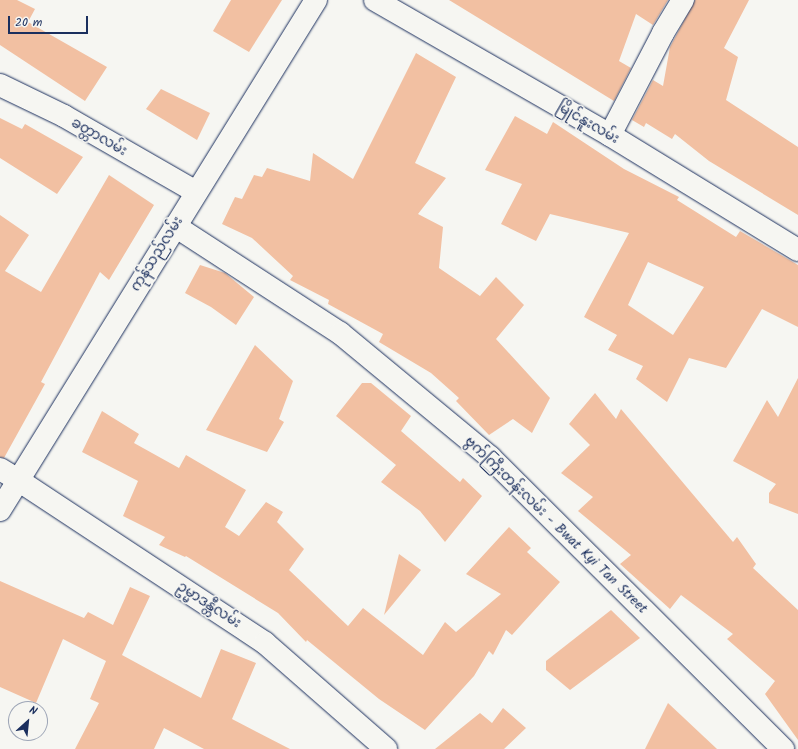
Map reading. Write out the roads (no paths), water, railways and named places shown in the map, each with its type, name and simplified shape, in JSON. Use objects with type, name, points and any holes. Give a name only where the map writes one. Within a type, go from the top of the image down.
[{"type":"street","name":"ကုန်သည်လမ်း","points":[[0,510],[9,475],[175,226],[316,0]]},
{"type":"street","name":"မြိုင်နူးလမ်း","points":[[375,0],[610,135],[798,250]]},
{"type":"street","points":[[610,135],[663,33],[684,0]]},
{"type":"street","name":"ခတ္တာလမ်း","points":[[0,85],[64,116],[196,192]]},
{"type":"street","name":"ဗွက်ကြီးတန်းလမ်း - Bwat Kyi Tan Street","points":[[175,226],[340,333],[490,457],[783,749]]},
{"type":"street","name":"ဥမ္မာဒန္တီလမ်း","points":[[9,475],[265,643],[386,749]]}]
